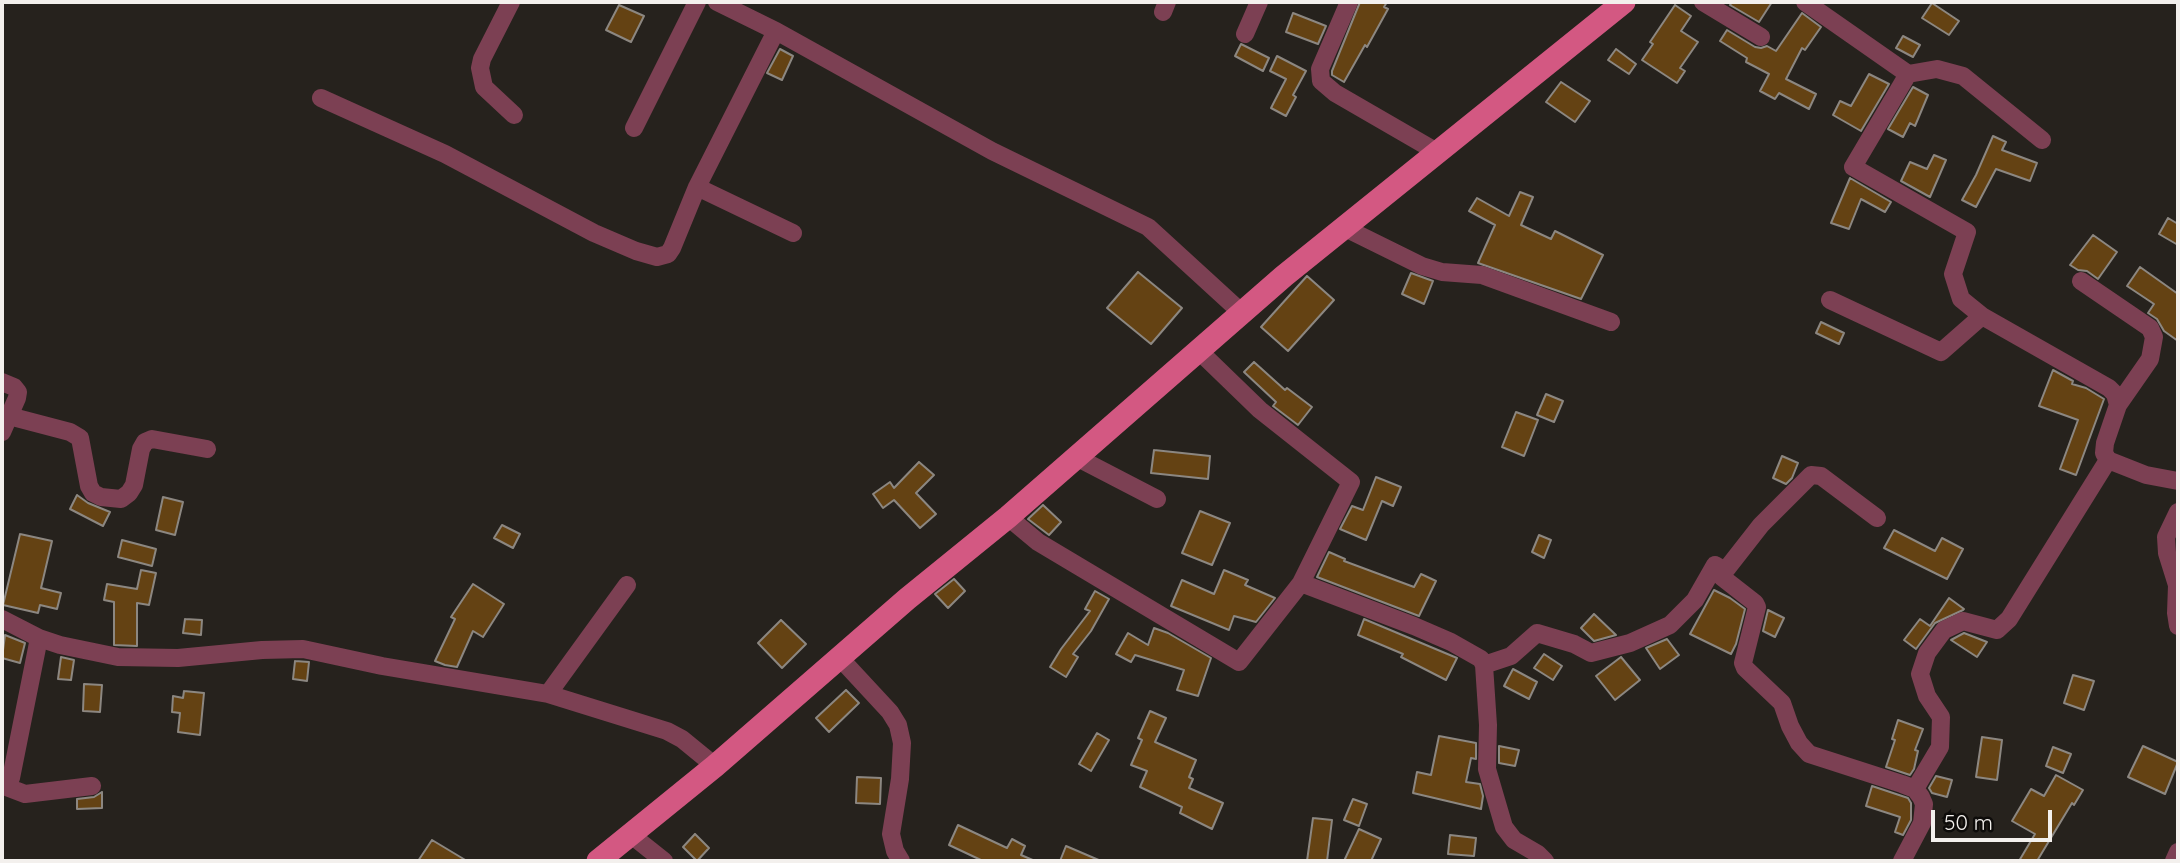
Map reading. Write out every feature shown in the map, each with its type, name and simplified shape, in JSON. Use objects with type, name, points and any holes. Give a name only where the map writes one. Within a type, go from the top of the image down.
[{"type":"main road","points":[[598,861],[715,766],[839,657],[1009,517],[1198,350],[1343,227],[1624,2]]},
{"type":"street","points":[[511,2],[480,68],[484,87],[514,115]]},
{"type":"street","points":[[634,128],[697,2]]},
{"type":"street","points":[[717,2],[776,31],[992,151],[1148,228],[1242,313]]},
{"type":"street","points":[[1245,34],[1259,2]]},
{"type":"street","points":[[1349,2],[1320,69],[1321,81],[1335,93],[1437,152]]},
{"type":"street","points":[[1703,2],[1761,37]]},
{"type":"street","points":[[1805,2],[1908,74],[1937,69],[1963,76],[2042,140]]},
{"type":"street","points":[[321,98],[445,154],[594,233],[657,257],[668,254],[672,248],[697,187],[776,31]]},
{"type":"street","points":[[1908,74],[1853,167],[1966,232],[1952,274],[1961,299],[1982,316],[2109,387],[2115,394],[2118,405]]},
{"type":"street","points":[[697,187],[793,233]]},
{"type":"street","points":[[1343,227],[1422,266],[1442,272],[1482,275],[1611,322]]},
{"type":"street","points":[[2081,281],[2150,328],[2154,337],[2150,359],[2118,405],[2104,453],[2108,460],[2138,472],[2178,481]]},
{"type":"street","points":[[1830,300],[1941,352],[1982,316]]},
{"type":"street","points":[[1009,517],[1038,542],[1239,662],[1301,583],[1351,482],[1260,410],[1198,350]]},
{"type":"street","points":[[2,382],[14,387],[18,392],[5,424],[70,432],[80,438],[89,486],[93,493],[101,497],[121,499],[129,493],[134,485],[141,449],[145,442],[152,439],[207,449]]},
{"type":"street","points":[[1076,457],[1157,499]]},
{"type":"street","points":[[1915,789],[1940,747],[1941,717],[1927,696],[1920,674],[1927,653],[1944,630],[1962,621],[1997,630],[2009,619],[2108,460]]},
{"type":"street","points":[[1877,518],[1821,476],[1811,475],[1761,525],[1723,574],[1725,581],[1749,597],[1757,607],[1743,663],[1745,668],[1782,703],[1799,743],[1809,754],[1915,789],[1924,804],[1924,814],[1919,831],[1902,861]]},
{"type":"street","points":[[2178,512],[2166,537],[2167,553],[2177,585],[2178,626]]},
{"type":"street","points":[[1484,665],[1511,656],[1537,633],[1574,644],[1591,653],[1630,643],[1670,625],[1695,600],[1715,565],[1725,571]]},
{"type":"street","points":[[1301,583],[1363,605],[1451,642],[1481,659],[1484,665],[1488,725],[1487,769],[1504,827],[1514,840],[1545,861]]},
{"type":"street","points":[[548,694],[627,585]]},
{"type":"street","points":[[2,619],[39,638],[60,645],[118,657],[148,659],[262,650],[319,651],[382,666],[548,694],[667,731],[682,739],[715,766]]},
{"type":"street","points":[[39,638],[11,778],[3,787],[25,794],[92,786]]},
{"type":"street","points":[[839,657],[890,712],[898,725],[902,743],[900,779],[891,834],[895,851],[901,861]]},
{"type":"street","points":[[630,834],[664,861]]},
{"type":"street","points":[[2175,861],[2178,852]]},
{"type":"building","points":[[1360,2],[1387,2],[1384,7],[1388,9],[1344,82],[1332,75],[1332,71]]},
{"type":"building","points":[[1732,2],[1772,2],[1759,22],[1730,5]]},
{"type":"building","points":[[1932,3],[1959,21],[1949,35],[1922,18]]},
{"type":"building","points":[[619,5],[644,16],[631,42],[606,30]]},
{"type":"building","points":[[1675,5],[1691,16],[1681,31],[1698,42],[1680,68],[1685,71],[1677,83],[1642,60],[1653,44],[1650,42]]},
{"type":"building","points":[[1293,13],[1326,26],[1318,44],[1286,32]]},
{"type":"building","points":[[1802,13],[1821,27],[1805,50],[1802,48],[1786,79],[1816,94],[1809,109],[1779,93],[1775,99],[1760,91],[1769,74],[1746,62],[1747,58],[1720,41],[1727,30],[1755,47],[1767,46],[1776,51]]},
{"type":"building","points":[[1903,36],[1920,45],[1913,57],[1896,48]]},
{"type":"building","points":[[1241,44],[1269,58],[1263,71],[1235,56]]},
{"type":"building","points":[[780,49],[793,56],[782,80],[767,73]]},
{"type":"building","points":[[1616,49],[1636,64],[1629,74],[1608,60]]},
{"type":"building","points":[[1277,56],[1306,71],[1293,95],[1296,97],[1286,116],[1271,108],[1286,79],[1270,71]]},
{"type":"building","points":[[1869,74],[1889,84],[1861,131],[1833,115],[1840,101],[1851,106]]},
{"type":"building","points":[[1561,82],[1590,101],[1575,122],[1546,102]]},
{"type":"building","points":[[1913,87],[1928,95],[1915,126],[1910,123],[1903,137],[1888,129]]},
{"type":"building","points":[[1993,136],[2006,142],[2002,150],[2037,163],[2030,181],[1996,169],[1976,207],[1962,200]]},
{"type":"building","points":[[1934,155],[1946,160],[1930,197],[1901,181],[1910,162],[1927,169]]},
{"type":"building","points":[[1850,178],[1891,202],[1885,212],[1861,199],[1849,229],[1831,223]]},
{"type":"building","points":[[1520,192],[1533,197],[1521,225],[1551,239],[1555,231],[1603,255],[1581,299],[1478,263],[1495,225],[1469,211],[1477,198],[1509,216]]},
{"type":"building","points":[[2168,218],[2178,224],[2178,245],[2159,234]]},
{"type":"building","points":[[2093,235],[2117,252],[2098,279],[2087,271],[2070,265]]},
{"type":"building","points":[[2140,267],[2178,294],[2178,341],[2164,331],[2157,319],[2148,313],[2154,304],[2127,286]]},
{"type":"building","points":[[1138,272],[1182,308],[1151,344],[1107,308]]},
{"type":"building","points":[[1411,273],[1433,281],[1424,304],[1402,294]]},
{"type":"building","points":[[1307,276],[1334,300],[1288,351],[1261,327]]},
{"type":"building","points":[[1821,322],[1844,333],[1839,344],[1816,333]]},
{"type":"building","points":[[1254,362],[1285,390],[1287,388],[1312,407],[1298,425],[1273,406],[1276,402],[1244,372]]},
{"type":"building","points":[[2053,370],[2073,381],[2072,384],[2086,388],[2104,399],[2076,475],[2060,469],[2078,420],[2039,406]]},
{"type":"building","points":[[1546,394],[1563,401],[1554,422],[1537,415]]},
{"type":"building","points":[[1516,412],[1538,420],[1524,456],[1502,447]]},
{"type":"building","points":[[1154,450],[1210,456],[1208,479],[1151,473]]},
{"type":"building","points":[[1782,456],[1798,463],[1792,478],[1786,484],[1773,478]]},
{"type":"building","points":[[919,462],[934,475],[916,493],[936,514],[920,528],[894,500],[883,508],[873,494],[890,482],[894,488]]},
{"type":"building","points":[[1376,477],[1401,487],[1393,506],[1382,501],[1366,540],[1340,529],[1352,506],[1363,510]]},
{"type":"building","points":[[77,495],[110,512],[103,526],[70,509]]},
{"type":"building","points":[[163,497],[183,502],[175,535],[156,530]]},
{"type":"building","points":[[1043,505],[1061,522],[1049,535],[1028,519]]},
{"type":"building","points":[[1200,511],[1230,523],[1212,565],[1182,553]]},
{"type":"building","points":[[502,525],[520,534],[513,548],[494,538]]},
{"type":"building","points":[[1894,530],[1935,551],[1942,538],[1963,549],[1947,579],[1884,548]]},
{"type":"building","points":[[20,534],[52,541],[41,588],[61,593],[57,609],[40,605],[38,613],[3,605]]},
{"type":"building","points":[[1539,535],[1551,540],[1544,558],[1532,552]]},
{"type":"building","points":[[122,540],[156,549],[152,566],[118,557]]},
{"type":"building","points":[[1329,552],[1345,559],[1344,561],[1414,587],[1421,574],[1436,581],[1419,616],[1317,577]]},
{"type":"building","points":[[141,570],[156,573],[149,605],[137,603],[137,646],[114,645],[114,602],[104,600],[107,584],[137,589]]},
{"type":"building","points":[[1224,570],[1248,580],[1245,585],[1275,598],[1256,622],[1234,616],[1229,630],[1171,606],[1182,580],[1214,594]]},
{"type":"building","points":[[954,579],[965,591],[948,608],[935,594]]},
{"type":"building","points":[[473,584],[504,604],[483,637],[473,631],[457,667],[435,661],[455,619],[451,617]]},
{"type":"building","points":[[1714,590],[1745,609],[1731,654],[1690,634]]},
{"type":"building","points":[[1095,591],[1109,599],[1091,631],[1073,654],[1078,657],[1066,677],[1050,667],[1090,611],[1085,609]]},
{"type":"building","points":[[1949,598],[1964,609],[1935,623],[1916,649],[1904,640],[1920,619],[1930,626]]},
{"type":"building","points":[[1768,610],[1784,618],[1775,637],[1763,631]]},
{"type":"building","points":[[1594,614],[1616,635],[1594,641],[1581,628]]},
{"type":"building","points":[[185,619],[202,620],[201,635],[183,633]]},
{"type":"building","points":[[1364,619],[1457,658],[1446,680],[1401,657],[1403,654],[1358,635]]},
{"type":"building","points":[[781,620],[806,644],[782,668],[758,643]]},
{"type":"building","points":[[1154,628],[1211,658],[1198,696],[1177,690],[1184,670],[1135,655],[1131,662],[1116,654],[1128,633],[1148,645]]},
{"type":"building","points":[[1964,633],[1987,642],[1977,657],[1951,640]]},
{"type":"building","points":[[5,635],[25,643],[20,663],[2,658]]},
{"type":"building","points":[[1667,639],[1679,655],[1660,669],[1646,648]]},
{"type":"building","points":[[1544,654],[1562,666],[1553,680],[1534,668]]},
{"type":"building","points":[[61,657],[74,660],[71,680],[58,679]]},
{"type":"building","points":[[1621,657],[1640,680],[1615,700],[1596,676]]},
{"type":"building","points":[[295,661],[309,662],[307,681],[293,679]]},
{"type":"building","points":[[1513,669],[1537,682],[1529,699],[1504,686]]},
{"type":"building","points":[[2073,675],[2094,681],[2084,710],[2064,703]]},
{"type":"building","points":[[84,684],[102,685],[100,712],[83,711]]},
{"type":"building","points":[[846,690],[859,703],[829,732],[816,718]]},
{"type":"building","points":[[184,691],[204,693],[200,735],[178,732],[180,713],[172,712],[173,696],[183,698]]},
{"type":"building","points":[[1150,711],[1166,718],[1155,742],[1196,760],[1189,777],[1193,779],[1189,788],[1223,803],[1212,829],[1180,813],[1182,807],[1140,787],[1147,771],[1131,765],[1142,740],[1138,738]]},
{"type":"building","points":[[1898,720],[1923,729],[1915,750],[1918,751],[1914,769],[1910,775],[1886,767]]},
{"type":"building","points":[[1097,733],[1109,740],[1091,771],[1079,764]]},
{"type":"building","points":[[1439,736],[1476,743],[1476,759],[1471,758],[1466,782],[1480,784],[1483,796],[1481,809],[1413,793],[1417,772],[1431,775]]},
{"type":"building","points":[[1982,737],[2002,740],[1997,780],[1976,777]]},
{"type":"building","points":[[1499,746],[1519,750],[1515,766],[1499,763]]},
{"type":"building","points":[[2143,746],[2178,762],[2165,794],[2128,777]]},
{"type":"building","points":[[2053,747],[2071,754],[2063,773],[2046,766]]},
{"type":"building","points":[[2056,775],[2083,790],[2074,805],[2072,803],[2037,861],[2019,861],[2035,834],[2012,821],[2031,789],[2044,796]]},
{"type":"building","points":[[1936,776],[1952,780],[1947,797],[1932,793],[1929,788]]},
{"type":"building","points":[[857,777],[881,778],[880,804],[856,803]]},
{"type":"building","points":[[1872,786],[1908,798],[1911,803],[1911,820],[1903,835],[1895,832],[1900,817],[1866,806]]},
{"type":"building","points":[[102,792],[102,808],[77,809],[77,799],[94,797]]},
{"type":"building","points":[[1353,799],[1367,804],[1359,826],[1344,820]]},
{"type":"building","points":[[1313,818],[1332,820],[1327,861],[1307,861]]},
{"type":"building","points":[[958,825],[1007,848],[1012,839],[1025,846],[1021,855],[1035,861],[983,861],[949,845]]},
{"type":"building","points":[[1359,829],[1381,839],[1371,861],[1344,861]]},
{"type":"building","points":[[695,834],[709,848],[697,861],[683,847]]},
{"type":"building","points":[[1450,835],[1476,838],[1474,856],[1448,854]]},
{"type":"building","points":[[432,840],[467,861],[418,861]]},
{"type":"building","points":[[1066,846],[1101,861],[1060,861]]}]
